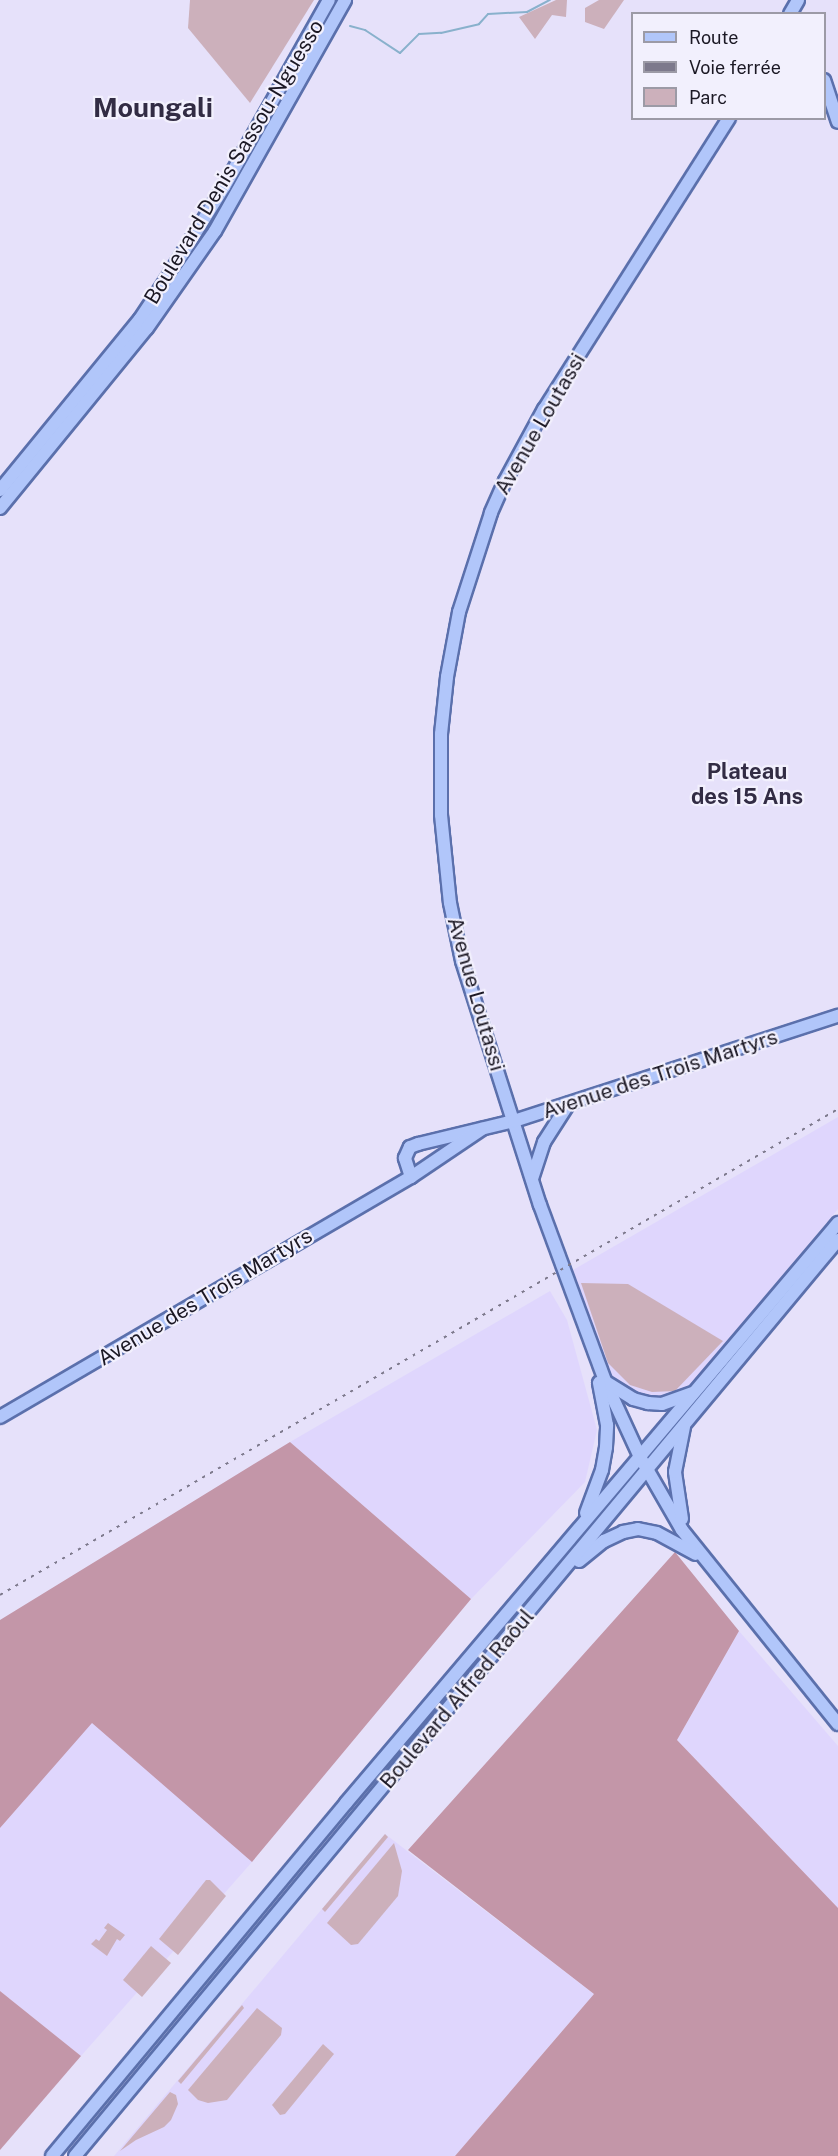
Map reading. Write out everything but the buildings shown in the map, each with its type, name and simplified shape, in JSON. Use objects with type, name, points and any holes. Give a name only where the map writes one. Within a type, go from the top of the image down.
[{"type":"main road","name":"Boulevard Denis Sassou-Nguesso","points":[[0,490],[140,319],[224,187],[329,0]]},
{"type":"main road","name":"Boulevard Denis Sassou-Nguesso","points":[[0,508],[147,328],[215,231],[345,0]]},
{"type":"main road","points":[[826,83],[838,122]]},
{"type":"main road","name":"Avenue Loutassi","points":[[728,120],[544,409],[505,481],[478,546],[454,637],[441,734],[439,792],[446,874],[462,961],[532,1179],[602,1382],[637,1460],[686,1535],[838,1724]]},
{"type":"main road","name":"Avenue des Trois Martyrs","points":[[411,1177],[405,1158],[410,1147],[514,1121],[838,1016]]},
{"type":"main road","points":[[532,1179],[544,1142],[569,1103]]},
{"type":"main road","name":"Avenue des Trois Martyrs","points":[[0,1418],[411,1177],[482,1129]]},
{"type":"main road","name":"Boulevard Alfred Raôul","points":[[52,2156],[838,1223]]},
{"type":"main road","name":"Boulevard Alfred Raôul","points":[[75,2156],[838,1240]]},
{"type":"main road","points":[[602,1382],[633,1399],[648,1403],[675,1401],[696,1392]]},
{"type":"main road","points":[[578,1530],[598,1485],[606,1447],[607,1425],[602,1382]]},
{"type":"main road","points":[[685,1424],[675,1472],[676,1495],[686,1535]]},
{"type":"main road","points":[[559,1577],[604,1541],[623,1532],[638,1529],[657,1533],[679,1543],[706,1561]]},
{"type":"shaded area","points":[[838,1117],[838,1209],[685,1391],[659,1397],[634,1394],[607,1373],[573,1270]]},
{"type":"shaded area","points":[[550,1291],[567,1320],[597,1430],[585,1482],[471,1599],[290,1442]]},
{"type":"shaded area","points":[[290,1442],[471,1599],[252,1862],[92,1723],[0,1828],[0,1620]]},
{"type":"shaded area","points":[[675,1552],[739,1631],[677,1740],[838,1908],[838,2156],[455,2156],[594,1994],[408,1850]]},
{"type":"shaded area","points":[[739,1631],[838,1746],[838,1908],[677,1740]]},
{"type":"shaded area","points":[[92,1722],[252,1862],[81,2056],[0,1991],[0,1828]]},
{"type":"shaded area","points":[[385,1834],[594,1994],[455,2156],[114,2156]]},
{"type":"shaded area","points":[[0,1991],[81,2056],[0,2150]]},
{"type":"green space","points":[[190,0],[314,0],[250,103],[188,28]]},
{"type":"green space","points":[[556,0],[567,0],[566,17],[552,15],[535,39],[519,17]]},
{"type":"green space","points":[[599,0],[624,0],[604,29],[585,22],[585,8]]},
{"type":"green space","points":[[581,1283],[628,1284],[723,1341],[675,1391],[652,1392],[630,1385],[608,1363]]},
{"type":"green space","points":[[385,1834],[388,1837],[325,1912],[322,1909]]},
{"type":"green space","points":[[394,1843],[402,1871],[398,1896],[358,1944],[351,1945],[327,1923]]},
{"type":"green space","points":[[206,1880],[210,1880],[226,1896],[178,1955],[159,1939]]},
{"type":"green space","points":[[108,1923],[125,1935],[120,1941],[117,1939],[107,1956],[91,1944],[96,1939],[99,1941],[107,1930],[104,1928]]},
{"type":"green space","points":[[151,1946],[171,1963],[142,1997],[123,1980]]},
{"type":"green space","points":[[242,2005],[244,2008],[181,2084],[178,2081]]},
{"type":"green space","points":[[257,2008],[282,2028],[281,2035],[227,2100],[208,2103],[198,2100],[188,2090]]},
{"type":"green space","points":[[323,2044],[334,2054],[285,2114],[280,2115],[272,2105]]},
{"type":"green space","points":[[170,2092],[176,2095],[178,2104],[171,2120],[164,2127],[136,2140],[120,2151]]},
{"type":"waterway","points":[[350,26],[365,30],[400,53],[419,34],[441,33],[479,24],[488,14],[527,12],[550,0]]},
{"type":"railway","points":[[0,1595],[838,1109]]},
{"type":"district","name":"Moungali","points":[[153,108]]},
{"type":"district","name":"Plateau des 15 Ans","points":[[747,784]]}]
